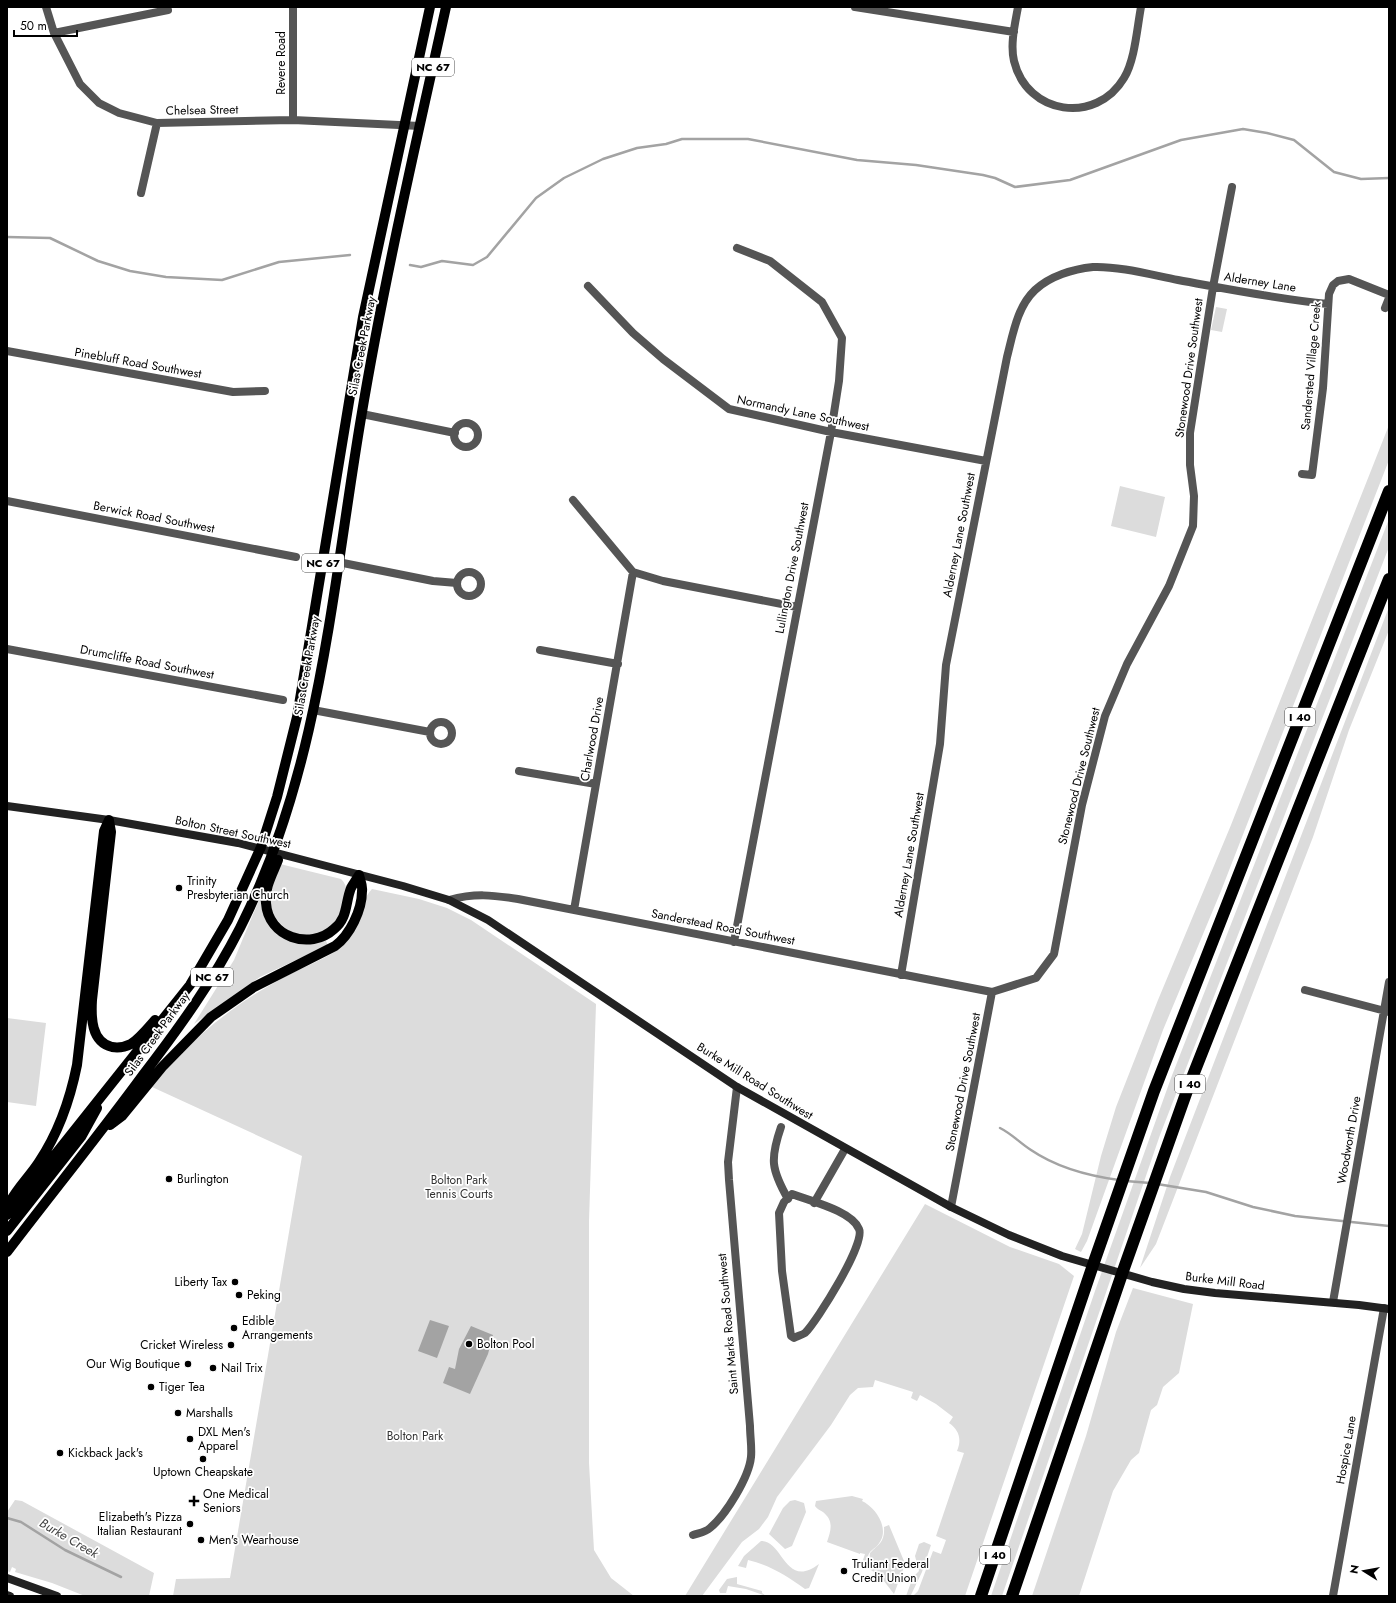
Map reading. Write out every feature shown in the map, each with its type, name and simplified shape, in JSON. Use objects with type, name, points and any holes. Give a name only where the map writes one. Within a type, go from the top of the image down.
[{"type":"highway","name":"I 40","points":[[981,1596],[1094,1262],[1154,1091],[1389,491]]},
{"type":"highway","name":"I 40","points":[[1014,1593],[1120,1278],[1188,1088],[1389,579]]},
{"type":"highway","points":[[973,1596],[1009,1514]]},
{"type":"main road","name":"Silas Creek Parkway","points":[[7,1215],[190,985],[214,947],[250,873],[277,797],[290,747],[304,681],[363,317],[403,124],[430,7]]},
{"type":"main road","name":"Silas Creek Parkway","points":[[7,1252],[190,1013],[239,930],[275,848],[291,801],[313,710],[362,414],[396,234],[446,7]]},
{"type":"main road","points":[[291,801],[287,835],[265,898],[267,912],[272,923],[283,933],[296,939],[309,940],[323,938],[335,929],[344,917],[351,888],[360,875]]},
{"type":"main road","points":[[109,820],[111,832],[92,1010],[92,1024],[95,1032],[103,1042],[110,1046],[119,1047],[130,1044],[146,1030],[174,996],[190,985]]},
{"type":"main road","points":[[7,1207],[38,1164],[54,1137],[72,1086],[78,1058],[104,831],[109,820]]},
{"type":"main road","points":[[99,1133],[122,1116],[162,1067],[211,1018],[254,987],[335,946],[345,937],[352,927],[361,897],[362,891],[360,875]]},
{"type":"main road","points":[[7,1231],[81,1137],[92,1119],[102,1097]]},
{"type":"street","name":"Chelsea Street","points":[[46,7],[54,33],[72,70],[90,95],[104,106],[119,113],[157,123],[293,120],[420,126]]},
{"type":"street","name":"Revere Road","points":[[293,7],[293,120]]},
{"type":"street","points":[[856,7],[883,9],[1014,32]]},
{"type":"street","points":[[1018,7],[1014,32],[1014,63],[1029,90],[1037,98],[1047,104],[1067,108],[1078,108],[1100,101],[1110,94],[1123,79],[1129,65],[1141,7]]},
{"type":"street","points":[[54,33],[168,10]]},
{"type":"street","points":[[140,193],[157,123]]},
{"type":"street","name":"Stonewood Drive Southwest","points":[[951,1207],[992,992],[1036,978],[1054,954],[1082,806],[1105,716],[1127,664],[1169,586],[1193,526],[1194,496],[1190,464],[1190,433],[1213,287],[1232,187]]},
{"type":"street","name":"Lullington Drive Southwest","points":[[734,942],[831,432],[839,381],[842,338],[822,302],[770,261],[737,248]]},
{"type":"street","name":"Alderney Lane Southwest","points":[[901,975],[940,744],[946,665],[986,461],[1016,323],[1027,298],[1039,286],[1058,276],[1072,271],[1095,267],[1148,274],[1213,287]]},
{"type":"street","name":"Sandersted Village Creek","points":[[1302,474],[1312,475],[1324,380],[1329,294],[1333,285],[1343,279],[1389,294]]},
{"type":"street","name":"Normandy Lane Southwest","points":[[588,286],[634,333],[663,359],[729,409],[831,432],[986,461]]},
{"type":"street","name":"Alderney Lane","points":[[1213,287],[1266,297],[1328,304]]},
{"type":"street","points":[[1385,308],[1389,298]]},
{"type":"street","name":"Pinebluff Road Southwest","points":[[7,351],[233,392],[265,392]]},
{"type":"street","points":[[362,414],[455,433]]},
{"type":"street","points":[[573,500],[633,572],[663,581],[797,607]]},
{"type":"street","name":"Berwick Road Southwest","points":[[7,501],[296,556]]},
{"type":"street","points":[[338,562],[433,581],[457,583]]},
{"type":"street","name":"Charlwood Drive","points":[[574,910],[633,572]]},
{"type":"street","name":"Drumcliffe Road Southwest","points":[[7,649],[283,700]]},
{"type":"street","points":[[540,650],[618,664]]},
{"type":"street","points":[[313,710],[430,732]]},
{"type":"street","points":[[519,771],[596,784]]},
{"type":"street","name":"Bolton Street Southwest","points":[[7,806],[109,820],[238,843],[404,886],[450,900]]},
{"type":"street","name":"Sanderstead Road Southwest","points":[[450,900],[470,895],[495,895],[992,992]]},
{"type":"street","name":"Burke Mill Road Southwest","points":[[450,900],[488,920],[737,1087],[845,1149],[951,1207],[1009,1235],[1062,1256]]},
{"type":"street","name":"Woodworth Drive","points":[[1333,1302],[1386,1011],[1389,982]]},
{"type":"street","points":[[1304,990],[1386,1011]]},
{"type":"street","name":"Saint Marks Road Southwest","points":[[693,1535],[709,1529],[717,1522],[739,1490],[747,1473],[751,1457],[750,1426],[731,1214],[728,1162],[737,1087]]},
{"type":"street","points":[[781,1127],[774,1150],[773,1164],[788,1199]]},
{"type":"street","points":[[814,1203],[845,1149]]},
{"type":"street","points":[[792,1194],[840,1212],[853,1220],[860,1229],[860,1240],[849,1265],[820,1311],[804,1333],[794,1338],[791,1336],[782,1271],[779,1214],[788,1199],[792,1194]]},
{"type":"street","name":"Burke Mill Road","points":[[1062,1256],[1152,1282],[1215,1293],[1333,1302],[1387,1309]]},
{"type":"street","name":"Hospice Lane","points":[[1333,1596],[1387,1309]]},
{"type":"street","points":[[7,1578],[57,1596]]},
{"type":"green space","points":[[1216,307],[1227,309],[1222,332],[1211,330]]},
{"type":"green space","points":[[1389,425],[1389,460],[1221,891],[1163,1030],[1087,1241],[1081,1252],[1075,1249],[1082,1234],[1101,1156],[1116,1107],[1158,1000],[1231,825]]},
{"type":"green space","points":[[1120,486],[1165,497],[1156,537],[1111,526]]},
{"type":"green space","points":[[1389,519],[1389,547],[1160,1135],[1002,1596],[991,1596],[1095,1291],[1171,1078]]},
{"type":"green space","points":[[1389,607],[1389,630],[1349,730],[1313,837],[1156,1244],[1140,1268],[1170,1177]]},
{"type":"green space","points":[[280,864],[341,879],[346,887],[345,898],[339,917],[326,930],[314,935],[303,935],[292,932],[283,926],[275,917],[271,906],[269,892],[272,881]]},
{"type":"green space","name":"Bolton Park","points":[[372,889],[419,899],[447,908],[471,920],[596,1004],[589,1221],[589,1463],[594,1550],[611,1578],[634,1596],[173,1596],[176,1579],[230,1578],[302,1156],[152,1087],[194,1041],[226,1014],[286,976],[328,956],[341,947],[347,941],[355,926],[363,903]]},
{"type":"green space","points":[[262,893],[272,928],[325,939],[328,945],[260,977],[194,1024],[234,960]]},
{"type":"green space","points":[[7,1018],[46,1023],[36,1106],[7,1102]]},
{"type":"green space","points":[[925,1204],[1010,1247],[1059,1264],[1074,1276],[965,1596],[913,1596],[918,1591],[933,1551],[941,1554],[946,1540],[936,1536],[964,1453],[957,1451],[959,1447],[959,1435],[949,1423],[953,1417],[936,1404],[920,1395],[917,1401],[911,1398],[913,1392],[875,1380],[873,1387],[858,1388],[850,1395],[831,1425],[777,1497],[768,1517],[759,1529],[742,1542],[702,1596],[685,1596]]},
{"type":"green space","points":[[1133,1288],[1193,1304],[1179,1373],[1163,1387],[1157,1405],[1151,1410],[1139,1453],[1131,1460],[1113,1491],[1079,1596],[1032,1596],[1086,1436],[1116,1332]]},
{"type":"green space","points":[[852,1496],[863,1499],[862,1501],[876,1512],[883,1529],[881,1540],[879,1544],[870,1552],[867,1563],[863,1560],[865,1554],[860,1554],[827,1542],[831,1526],[829,1519],[815,1506],[816,1501]]},
{"type":"green space","points":[[15,1500],[22,1501],[154,1573],[149,1596],[85,1596],[52,1583],[15,1572],[16,1569],[12,1567],[10,1572],[7,1571],[7,1512]]},
{"type":"green space","points":[[795,1500],[804,1503],[806,1512],[792,1546],[785,1549],[769,1534],[783,1508],[790,1501]]},
{"type":"green space","points":[[889,1525],[904,1561],[904,1567],[894,1594],[880,1576],[868,1568],[870,1553],[879,1545],[884,1536],[884,1527]]},
{"type":"green space","points":[[761,1541],[768,1543],[775,1548],[792,1568],[799,1571],[808,1570],[819,1564],[809,1588],[805,1589],[778,1572],[756,1562],[748,1560],[746,1568],[738,1566],[744,1556]]},
{"type":"green space","points":[[924,1542],[931,1545],[922,1572],[911,1595],[906,1596],[913,1577],[919,1571],[915,1556],[919,1544]]},
{"type":"green space","points":[[737,1577],[737,1584],[762,1591],[762,1593],[766,1596],[746,1589],[728,1586],[726,1593],[720,1593],[719,1590],[727,1579]]},
{"type":"shaded area","points":[[430,1320],[449,1326],[437,1358],[418,1351]]},
{"type":"shaded area","points":[[471,1326],[493,1335],[488,1354],[470,1394],[443,1383],[449,1367],[455,1369],[459,1349]]},
{"type":"waterway","points":[[410,265],[421,267],[442,261],[473,265],[487,257],[536,198],[564,178],[603,159],[637,148],[666,144],[682,139],[748,139],[857,160],[916,165],[983,175],[995,178],[1015,187],[1070,180],[1181,140],[1243,129],[1294,140],[1334,172],[1361,179],[1389,178]]},
{"type":"waterway","points":[[7,237],[50,238],[98,261],[130,271],[166,277],[222,280],[279,262],[350,255]]},
{"type":"waterway","points":[[1000,1128],[1031,1150],[1062,1166],[1096,1176],[1119,1180]]},
{"type":"waterway","points":[[1126,1181],[1150,1183]]},
{"type":"waterway","points":[[1157,1184],[1206,1192],[1253,1207],[1295,1216],[1389,1226]]},
{"type":"waterway","name":"Burke Creek","points":[[7,1518],[21,1522],[65,1550],[121,1577]]},
{"type":"place","name":"Trinity Presbyterian Church","points":[[179,888]]},
{"type":"place","name":"Burlington","points":[[169,1179]]},
{"type":"place","name":"Liberty Tax","points":[[235,1282]]},
{"type":"place","name":"Peking","points":[[239,1295]]},
{"type":"place","name":"Edible Arrangements","points":[[234,1328]]},
{"type":"place","name":"Bolton Pool","points":[[469,1344]]},
{"type":"place","name":"Cricket Wireless","points":[[231,1345]]},
{"type":"place","name":"Our Wig Boutique","points":[[188,1364]]},
{"type":"place","name":"Nail Trix","points":[[213,1368]]},
{"type":"place","name":"Tiger Tea","points":[[151,1387]]},
{"type":"place","name":"Marshalls","points":[[178,1413]]},
{"type":"place","name":"DXL Men's Apparel","points":[[190,1439]]},
{"type":"place","name":"Kickback Jack's","points":[[60,1453]]},
{"type":"place","name":"Uptown Cheapskate","points":[[203,1459]]},
{"type":"place","name":"One Medical Seniors","points":[[194,1501]]},
{"type":"place","name":"Elizabeth's Pizza Italian Restaurant","points":[[190,1524]]},
{"type":"place","name":"Men's Wearhouse","points":[[201,1540]]},
{"type":"place","name":"Truliant Federal Credit Union","points":[[844,1571]]},
{"type":"park label","name":"Bolton Park Tennis Courts","points":[[459,1187]]}]
